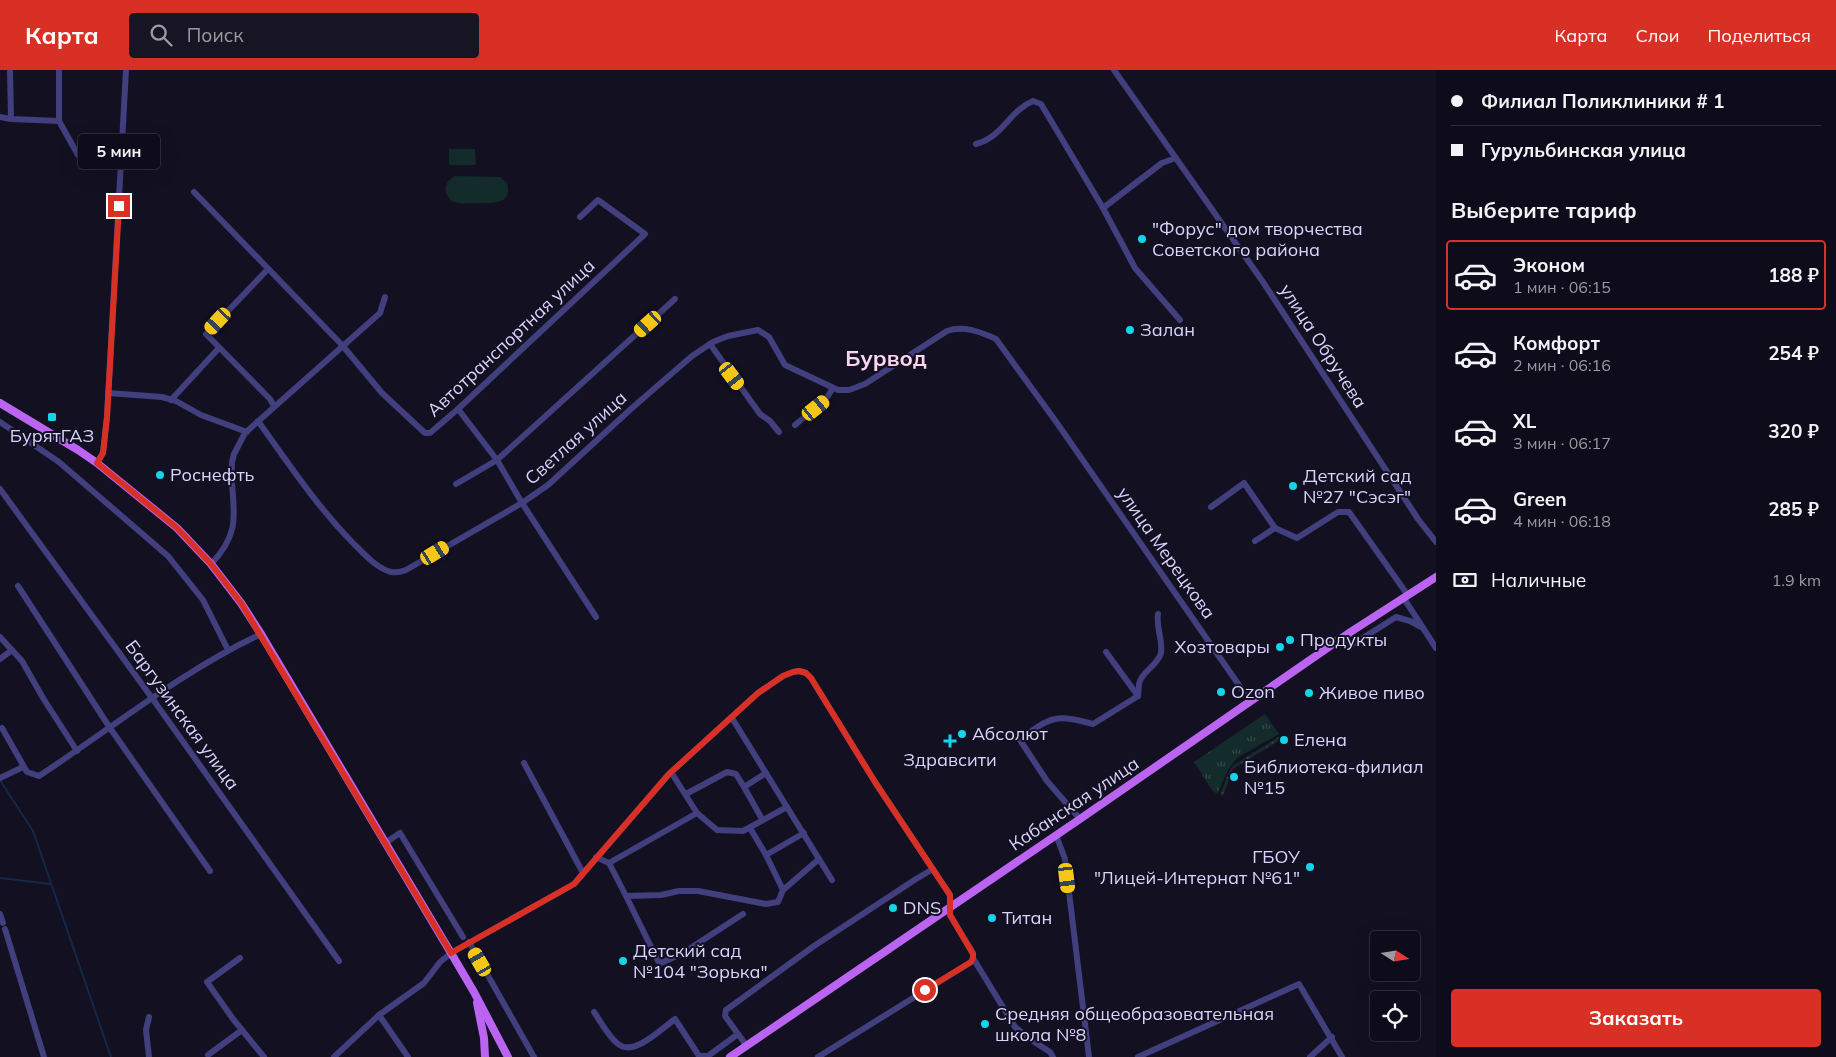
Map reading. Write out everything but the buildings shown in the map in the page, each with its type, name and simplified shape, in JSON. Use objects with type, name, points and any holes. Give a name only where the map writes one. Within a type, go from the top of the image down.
[{"type":"main road","points":[[0,403],[97,463],[177,528],[211,564],[241,603],[261,634],[474,992],[508,1057]]},
{"type":"main road","name":"Кабанская улица","points":[[730,1057],[1080,819],[1331,645],[1436,577]]},
{"type":"main road","points":[[474,992],[482,1023],[485,1057]]},
{"type":"main road","points":[[498,1038],[512,1057]]},
{"type":"street","points":[[10,70],[11,119]]},
{"type":"street","points":[[59,70],[59,121],[78,155]]},
{"type":"street","points":[[97,463],[103,453],[108,394],[126,70]]},
{"type":"street","name":"улица Обручева","points":[[1114,70],[1263,282],[1418,519],[1436,542]]},
{"type":"street","points":[[976,144],[998,133],[1016,111],[1027,103],[1033,101],[1041,104],[1104,208],[1136,268],[1180,320]]},
{"type":"street","points":[[0,117],[59,121]]},
{"type":"street","points":[[1104,208],[1162,164],[1176,158]]},
{"type":"street","name":"Автотранспортная улица","points":[[194,192],[342,345],[382,393],[425,433],[430,433],[458,409],[645,234],[598,200],[580,218]]},
{"type":"street","points":[[268,269],[206,334],[270,399],[274,406]]},
{"type":"street","points":[[211,564],[220,555],[227,543],[232,528],[235,516],[232,462],[234,454],[246,432],[380,312],[385,297]]},
{"type":"street","points":[[456,484],[497,460],[675,299]]},
{"type":"street","name":"улица Мерецкова","points":[[833,388],[849,390],[864,384],[947,331],[955,328],[984,333],[996,338],[1250,701]]},
{"type":"street","name":"Светлая улица","points":[[258,421],[305,489],[332,521],[370,560],[391,572],[399,573],[522,503],[548,485],[671,373],[712,343],[728,336],[758,330],[768,337],[785,365],[833,388]]},
{"type":"street","points":[[712,343],[760,414],[770,421],[779,432]]},
{"type":"street","points":[[171,400],[219,348]]},
{"type":"street","points":[[795,425],[826,399],[833,388]]},
{"type":"street","points":[[108,394],[162,397],[246,432]]},
{"type":"street","points":[[458,409],[497,460],[522,503],[596,617]]},
{"type":"street","points":[[0,422],[59,462],[168,556],[203,600],[228,650]]},
{"type":"street","points":[[1212,507],[1244,484],[1275,528],[1296,538],[1338,512],[1349,512],[1405,596],[1436,648]]},
{"type":"street","name":"Баргузинская улица","points":[[0,489],[152,698],[339,961]]},
{"type":"street","points":[[1255,541],[1275,528]]},
{"type":"street","points":[[18,586],[110,728],[210,871]]},
{"type":"street","points":[[1138,696],[1140,679],[1158,661],[1160,654],[1161,645],[1157,627],[1158,614]]},
{"type":"street","points":[[1331,645],[1355,643],[1396,618],[1410,621],[1423,628]]},
{"type":"street","points":[[2,728],[24,767],[31,774],[39,776],[152,698],[228,650],[261,634]]},
{"type":"street","points":[[0,637],[22,660],[43,698],[77,751]]},
{"type":"street","points":[[0,659],[12,650]]},
{"type":"street","points":[[1106,652],[1138,696]]},
{"type":"street","points":[[334,1057],[379,1015],[424,983],[440,962],[451,953],[574,884],[671,772],[758,693],[783,676],[799,671],[806,673],[811,678],[875,782],[950,895],[950,915],[973,954],[973,958],[1015,1027],[1050,1052],[1054,1057]]},
{"type":"street","points":[[1080,819],[1047,781],[1020,740],[1046,722],[1059,717],[1093,724],[1138,696]]},
{"type":"street","points":[[732,718],[832,880]]},
{"type":"street","points":[[524,764],[583,873]]},
{"type":"street","points":[[0,778],[24,767]]},
{"type":"street","points":[[671,772],[697,813],[717,830],[743,831],[787,807]]},
{"type":"street","points":[[686,794],[727,772],[732,772],[736,774],[744,786],[762,820]]},
{"type":"street","points":[[744,786],[766,773]]},
{"type":"street","points":[[609,863],[697,813]]},
{"type":"street","points":[[750,828],[783,890]]},
{"type":"street","points":[[384,843],[400,833],[463,937]]},
{"type":"street","points":[[766,855],[804,833]]},
{"type":"street","points":[[1056,835],[1065,859],[1089,1057]]},
{"type":"street","points":[[596,857],[609,863],[658,961],[661,963],[684,953],[743,914]]},
{"type":"street","points":[[626,896],[698,891],[766,904],[778,902],[783,890],[819,859]]},
{"type":"street","points":[[746,1046],[725,1016],[726,1010],[814,946],[933,869]]},
{"type":"street","points":[[0,914],[44,1057]]},
{"type":"street","points":[[469,942],[534,1057]]},
{"type":"street","points":[[240,958],[207,982],[264,1057]]},
{"type":"street","points":[[818,1057],[971,962],[973,958]]},
{"type":"street","points":[[1142,1056],[1299,984],[1332,1037],[1342,1057]]},
{"type":"street","points":[[594,1012],[616,1042],[625,1048],[636,1047],[675,1019],[698,1056],[708,1056],[738,1034]]},
{"type":"street","points":[[379,1015],[408,1057]]},
{"type":"street","points":[[148,1016],[146,1030],[149,1057]]},
{"type":"street","points":[[208,1056],[242,1030]]},
{"type":"street","points":[[1310,1057],[1332,1037]]},
{"type":"green space","points":[[449,149],[475,149],[476,165],[449,165]]},
{"type":"green space","points":[[455,176],[500,177],[507,183],[507,195],[504,199],[495,202],[453,202],[447,195],[446,185]]},
{"type":"green space","points":[[1265,714],[1279,734],[1237,758],[1228,770],[1217,794],[1212,790],[1194,762]]},
{"type":"green space","points":[[1280,736],[1282,739],[1233,769],[1223,796],[1220,795],[1229,771],[1234,765]]},
{"type":"waterway","points":[[0,780],[33,831],[111,1057]]},
{"type":"waterway","points":[[0,878],[51,884]]},
{"type":"place","name":"\"Форус\" дом творчества Советского района","points":[[1142,239]]},
{"type":"place","name":"Залан","points":[[1130,330]]},
{"type":"place","name":"БурятГАЗ","points":[[52,417]]},
{"type":"place","name":"Роснефть","points":[[160,475]]},
{"type":"place","name":"Детский сад №27 \"Сэсэг\"","points":[[1293,486]]},
{"type":"place","name":"Продукты","points":[[1290,640]]},
{"type":"place","name":"Хозтовары","points":[[1280,647]]},
{"type":"place","name":"Ozon","points":[[1221,692]]},
{"type":"place","name":"Живое пиво","points":[[1309,693]]},
{"type":"place","name":"Абсолют","points":[[962,734]]},
{"type":"place","name":"Елена","points":[[1284,740]]},
{"type":"place","name":"Здравсити","points":[[950,741]]},
{"type":"place","name":"Библиотека-филиал №15","points":[[1234,777]]},
{"type":"place","name":"ГБОУ \"Лицей-Интернат №61\"","points":[[1310,867]]},
{"type":"place","name":"DNS","points":[[893,908]]},
{"type":"place","name":"Титан","points":[[992,918]]},
{"type":"place","name":"Детский сад №104 \"Зорька\"","points":[[623,961]]},
{"type":"place","name":"Средняя общеобразовательная школа №8","points":[[985,1024]]},
{"type":"district","name":"Бурвод","points":[[886,358]]},
{"type":"route","points":[[119,206],[107,417],[103,453],[97,463],[177,528],[200,551],[241,603],[451,953],[574,884],[669,774],[758,693],[783,676],[799,671],[806,673],[811,678],[854,745],[875,782],[950,895],[950,915],[973,954],[973,958],[971,962],[925,990]]}]
